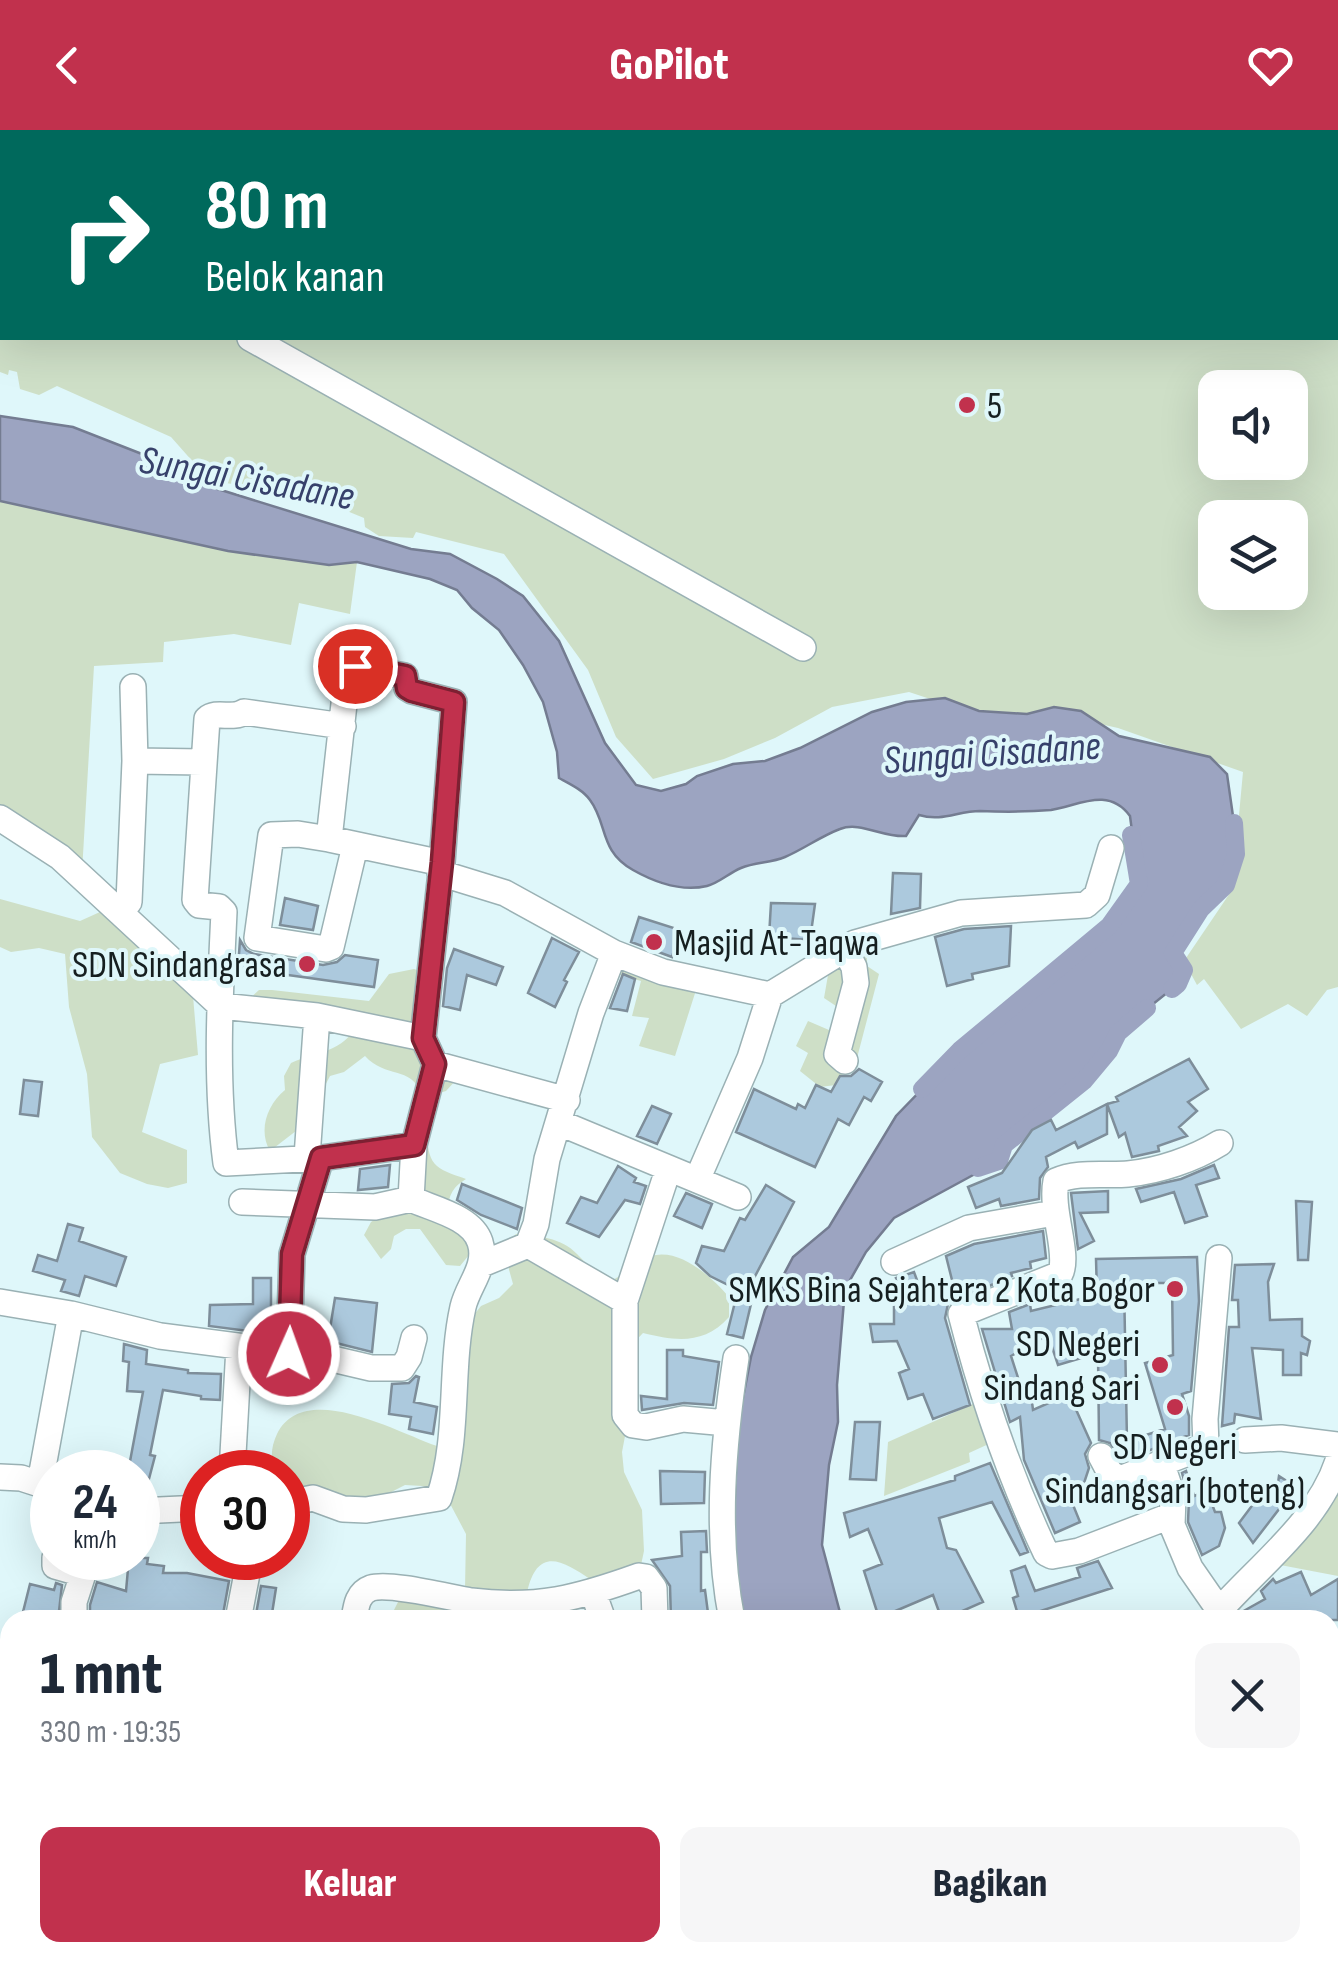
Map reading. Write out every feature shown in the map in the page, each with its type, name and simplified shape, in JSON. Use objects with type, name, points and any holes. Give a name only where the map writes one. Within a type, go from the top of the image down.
[{"type":"street","points":[[254,340],[803,648]]},
{"type":"street","points":[[329,839],[349,670],[355,666],[396,672],[405,676],[407,688],[412,691],[454,702],[423,1038],[435,1064],[414,1145],[410,1199]]},
{"type":"street","points":[[121,912],[129,902],[135,761],[132,687]]},
{"type":"street","points":[[343,726],[244,712],[239,716],[213,714],[206,725],[196,900],[199,906],[219,907],[224,912],[220,1113],[226,1163],[314,1158],[414,1145]]},
{"type":"street","points":[[135,761],[204,762]]},
{"type":"street","points":[[0,818],[60,857],[221,1006],[317,1016],[423,1038]]},
{"type":"street","points":[[355,846],[331,947],[257,938],[271,835],[298,834],[329,839],[441,868],[505,892],[614,952],[663,972],[770,995]]},
{"type":"street","points":[[697,1180],[750,1058],[770,995],[844,948],[961,913],[1086,906],[1097,895],[1111,848]]},
{"type":"street","points":[[844,948],[856,975],[837,1054],[846,1061]]},
{"type":"street","points":[[482,1264],[528,1245],[536,1224],[548,1159],[591,1014],[614,952]]},
{"type":"street","points":[[289,1354],[292,1254],[309,1206],[314,1158],[317,1016]]},
{"type":"street","points":[[435,1064],[563,1112],[668,1170],[738,1196]]},
{"type":"street","points":[[1170,1516],[1078,1551],[1052,1556],[1046,1552],[1020,1499],[982,1394],[960,1314],[1060,1274],[1064,1259],[1054,1213],[1055,1188],[1062,1178],[1133,1174],[1198,1156],[1220,1143]]},
{"type":"street","points":[[668,1170],[625,1301],[627,1421],[646,1428],[683,1419],[728,1423]]},
{"type":"street","points":[[242,1202],[375,1206],[410,1199],[470,1225],[480,1243],[482,1264],[464,1304],[450,1458],[439,1498],[354,1510],[310,1498]]},
{"type":"street","points":[[894,1262],[969,1228],[1054,1213]]},
{"type":"street","points":[[528,1245],[625,1301]]},
{"type":"street","points":[[1101,1456],[1110,1473],[1120,1479],[1206,1446],[1219,1258]]},
{"type":"street","points":[[0,1302],[71,1314],[131,1332],[397,1370],[408,1360],[414,1338]]},
{"type":"street","points":[[51,1450],[71,1314]]},
{"type":"street","points":[[233,1450],[239,1348]]},
{"type":"street","points":[[731,1610],[722,1544],[728,1423],[736,1358]]},
{"type":"street","points":[[1245,1440],[1281,1438],[1338,1445]]},
{"type":"street","points":[[1160,1462],[1173,1498],[1170,1516],[1190,1568],[1215,1610]]},
{"type":"street","points":[[1225,1610],[1308,1515],[1330,1484],[1338,1462]]},
{"type":"street","points":[[0,1476],[30,1482]]},
{"type":"street","points":[[358,1610],[361,1595],[371,1588],[539,1605],[639,1576],[646,1577],[654,1588],[655,1610]]},
{"type":"street","points":[[74,1610],[82,1580]]},
{"type":"street","points":[[240,1610],[246,1580]]},
{"type":"street","points":[[593,1592],[599,1610]]},
{"type":"green space","points":[[0,340],[1338,340],[1338,987],[1327,990],[1307,1016],[1288,1004],[1241,1029],[1204,979],[1197,985],[1184,961],[1232,890],[1243,772],[1118,728],[1047,712],[991,719],[909,692],[832,707],[775,738],[724,759],[653,779],[616,737],[588,670],[504,554],[416,532],[413,538],[379,536],[365,527],[364,518],[269,479],[263,488],[225,483],[194,463],[171,437],[57,386],[39,395],[20,389],[17,372],[9,370],[8,375],[0,372]]},
{"type":"green space","points":[[0,501],[228,551],[329,565],[357,562],[350,614],[299,603],[291,645],[234,634],[164,642],[163,662],[94,666],[82,872],[0,814]]},
{"type":"green space","points":[[0,899],[80,921],[100,912],[193,996],[198,1055],[160,1064],[142,1132],[187,1150],[187,1183],[168,1188],[120,1173],[92,1137],[87,1074],[69,1007],[65,954],[39,948],[11,952],[0,947]]},
{"type":"green space","points":[[867,950],[867,966],[879,974],[857,1058],[836,1085],[820,1087],[800,1071],[808,1053],[796,1046],[808,1021],[836,1033],[845,1012],[824,998],[831,958]]},
{"type":"green space","points":[[624,964],[697,987],[675,1056],[639,1046],[649,1018],[632,1016],[641,981],[620,975]]},
{"type":"green space","points":[[414,969],[426,973],[426,1001],[409,1025],[456,1080],[446,1091],[433,1095],[428,1142],[437,1166],[466,1179],[455,1188],[449,1204],[449,1225],[469,1242],[469,1255],[460,1266],[446,1265],[420,1229],[406,1229],[394,1236],[391,1249],[381,1259],[364,1235],[371,1222],[406,1199],[422,1094],[411,1079],[381,1068],[365,1056],[344,1072],[330,1076],[305,1124],[270,1151],[266,1143],[266,1118],[285,1090],[284,1076],[291,1063],[337,1046],[357,1024],[248,1000],[259,990],[272,990],[369,1001],[389,974]]},
{"type":"green space","points":[[516,1234],[564,1244],[607,1283],[635,1264],[665,1255],[689,1263],[711,1279],[729,1297],[729,1317],[700,1336],[667,1338],[643,1333],[627,1350],[630,1410],[622,1452],[624,1472],[642,1510],[641,1565],[591,1580],[552,1561],[537,1569],[527,1593],[480,1610],[394,1610],[399,1600],[465,1589],[466,1534],[446,1496],[422,1486],[405,1485],[366,1505],[310,1493],[310,1450],[272,1450],[275,1439],[290,1418],[308,1411],[329,1410],[376,1422],[437,1446],[459,1374],[469,1321],[481,1306],[499,1298],[513,1284],[503,1248]]},
{"type":"green space","points":[[975,1403],[993,1442],[969,1453],[970,1462],[884,1496],[888,1442]]},
{"type":"green space","points":[[1338,1488],[1338,1576],[1275,1564]]},
{"type":"water","name":"Sungai Cisadane","points":[[0,416],[73,427],[170,465],[205,485],[411,549],[450,554],[523,596],[559,641],[605,743],[636,785],[661,791],[733,764],[765,761],[800,748],[872,712],[906,702],[945,698],[979,711],[1027,714],[1054,707],[1081,711],[1119,736],[1210,757],[1227,774],[1234,823],[1226,885],[1201,909],[1173,953],[1184,970],[1178,984],[1117,1033],[1109,1051],[1084,1081],[1004,1145],[999,1161],[894,1218],[866,1252],[845,1289],[838,1422],[829,1465],[822,1545],[839,1610],[741,1610],[732,1565],[738,1423],[765,1310],[793,1257],[829,1227],[896,1116],[960,1050],[1109,926],[1139,884],[1130,816],[1121,807],[1102,800],[1051,810],[919,815],[906,836],[848,827],[785,857],[741,868],[707,886],[688,888],[660,882],[622,863],[609,846],[590,800],[559,778],[557,752],[543,702],[523,665],[499,630],[457,590],[430,579],[357,562],[329,565],[228,551],[0,501]]},
{"type":"building","points":[[893,873],[921,874],[920,908],[891,914]]},
{"type":"building","points":[[285,898],[318,906],[313,930],[280,925]]},
{"type":"building","points":[[771,903],[815,904],[810,940],[769,937]]},
{"type":"building","name":"Masjid At-Taqwa","points":[[639,917],[680,930],[672,957],[631,942]]},
{"type":"building","points":[[1011,926],[1009,966],[972,974],[973,979],[947,986],[935,937],[964,929]]},
{"type":"building","points":[[552,938],[579,952],[555,1007],[528,993]]},
{"type":"building","name":"SDN Sindangrasa","points":[[240,940],[254,954],[323,965],[337,962],[345,955],[378,960],[374,987],[238,968]]},
{"type":"building","points":[[454,949],[503,967],[496,985],[467,975],[460,1010],[443,1006],[447,968]]},
{"type":"building","points":[[623,974],[635,979],[627,1011],[610,1008]]},
{"type":"building","points":[[1189,1059],[1208,1089],[1188,1102],[1197,1111],[1179,1127],[1187,1136],[1158,1146],[1159,1151],[1132,1157],[1125,1133],[1119,1137],[1107,1104]]},
{"type":"building","points":[[859,1069],[882,1082],[871,1101],[864,1097],[849,1125],[838,1119],[815,1167],[736,1132],[754,1089],[796,1109],[798,1104],[805,1108],[816,1085],[831,1092],[840,1076],[851,1076]]},
{"type":"building","points":[[24,1080],[42,1082],[38,1116],[20,1114]]},
{"type":"building","points":[[1107,1104],[1107,1134],[1078,1148],[1075,1142],[1046,1157],[1048,1167],[1040,1178],[1039,1199],[1001,1206],[999,1199],[976,1208],[968,1187],[1002,1173],[1032,1130],[1051,1120],[1056,1130]]},
{"type":"building","points":[[652,1106],[671,1114],[657,1144],[637,1136]]},
{"type":"building","points":[[390,1165],[388,1187],[358,1190],[360,1169]]},
{"type":"building","points":[[1214,1165],[1219,1178],[1196,1185],[1207,1216],[1185,1223],[1174,1192],[1141,1202],[1136,1189],[1181,1179]]},
{"type":"building","points":[[618,1166],[636,1178],[634,1182],[646,1186],[640,1204],[625,1200],[599,1237],[567,1223],[581,1197],[597,1203]]},
{"type":"building","points":[[462,1184],[522,1208],[517,1229],[481,1215],[457,1200]]},
{"type":"building","points":[[766,1185],[794,1202],[752,1282],[755,1283],[746,1303],[751,1304],[743,1338],[727,1334],[738,1290],[710,1276],[696,1263],[702,1246],[724,1251],[740,1218],[745,1220]]},
{"type":"building","points":[[1108,1191],[1108,1212],[1080,1213],[1094,1241],[1078,1249],[1071,1193]]},
{"type":"building","points":[[686,1193],[712,1204],[702,1228],[674,1216]]},
{"type":"building","points":[[1296,1201],[1312,1202],[1308,1260],[1298,1260]]},
{"type":"building","points":[[68,1224],[83,1228],[79,1241],[126,1257],[116,1286],[85,1276],[79,1296],[61,1291],[65,1280],[33,1271],[38,1255],[57,1261]]},
{"type":"building","points":[[1043,1231],[1046,1258],[1030,1262],[1031,1268],[1011,1273],[1012,1276],[948,1304],[945,1318],[970,1405],[933,1419],[923,1394],[908,1399],[899,1373],[909,1369],[897,1341],[873,1342],[870,1324],[894,1324],[894,1307],[906,1305],[896,1278],[914,1272],[924,1299],[953,1284],[946,1256],[974,1244]]},
{"type":"building","points":[[1197,1257],[1199,1301],[1191,1391],[1182,1394],[1189,1416],[1189,1435],[1122,1461],[1110,1443],[1099,1440],[1098,1353],[1058,1365],[1048,1335],[1011,1356],[1021,1387],[1030,1386],[1033,1410],[1069,1394],[1091,1443],[1085,1454],[1089,1468],[1082,1489],[1084,1497],[1071,1500],[1080,1522],[1055,1533],[1024,1460],[1020,1417],[1010,1422],[982,1329],[1012,1329],[1009,1312],[1030,1304],[1031,1311],[1097,1295],[1096,1259]],"holes":[[[1124,1283],[1172,1283],[1173,1355],[1145,1363],[1165,1429],[1127,1441]]]},
{"type":"building","points":[[1274,1264],[1268,1282],[1270,1320],[1302,1319],[1302,1336],[1310,1341],[1307,1355],[1301,1353],[1301,1375],[1283,1375],[1283,1350],[1252,1348],[1261,1419],[1235,1414],[1234,1423],[1222,1426],[1229,1327],[1239,1327],[1238,1300],[1232,1300],[1235,1265]]},
{"type":"building","points":[[253,1278],[271,1278],[271,1334],[209,1326],[210,1305],[253,1304]]},
{"type":"building","points":[[335,1298],[377,1303],[372,1352],[328,1341]]},
{"type":"building","points":[[124,1344],[147,1350],[146,1364],[188,1373],[221,1374],[220,1400],[163,1390],[151,1450],[132,1450],[143,1392],[127,1391],[129,1362],[123,1361]]},
{"type":"building","points":[[667,1350],[683,1350],[683,1356],[719,1362],[713,1405],[684,1403],[642,1410],[641,1396],[667,1399]]},
{"type":"building","points":[[419,1377],[414,1402],[437,1407],[433,1434],[409,1429],[411,1417],[389,1414],[392,1384],[409,1383]]},
{"type":"building","points":[[855,1422],[880,1422],[876,1480],[850,1479]]},
{"type":"building","points":[[990,1463],[1028,1552],[1020,1555],[992,1502],[939,1518],[947,1548],[956,1550],[983,1602],[965,1610],[938,1610],[933,1595],[898,1610],[876,1610],[864,1571],[882,1564],[868,1529],[850,1537],[844,1513],[955,1480],[955,1476]]},
{"type":"building","points":[[660,1471],[705,1472],[704,1503],[661,1504]]},
{"type":"building","points":[[1186,1471],[1194,1496],[1207,1491],[1215,1512],[1221,1512],[1225,1528],[1219,1546],[1202,1555],[1188,1522],[1189,1498],[1182,1473]]},
{"type":"building","points":[[1279,1476],[1296,1487],[1253,1543],[1239,1523],[1269,1483],[1278,1483]]},
{"type":"building","points":[[706,1531],[707,1552],[701,1552],[701,1591],[705,1590],[708,1610],[671,1610],[670,1586],[652,1560],[682,1556],[681,1532]]},
{"type":"building","points":[[1098,1561],[1112,1588],[1044,1610],[1017,1610],[1013,1598],[1018,1596],[1011,1571],[1025,1566],[1035,1591],[1080,1577],[1077,1568]]},
{"type":"building","points":[[160,1566],[164,1566],[163,1573],[180,1573],[180,1580],[229,1581],[224,1610],[90,1610],[97,1582],[126,1591],[127,1580],[160,1580]]},
{"type":"building","points":[[1301,1572],[1311,1595],[1338,1579],[1338,1610],[1245,1610],[1265,1599],[1261,1591],[1273,1579],[1276,1583]]},
{"type":"building","points":[[56,1583],[62,1585],[59,1610],[24,1610],[30,1584],[54,1590]]},
{"type":"building","points":[[261,1586],[276,1588],[273,1610],[257,1610]]},
{"type":"waterway","points":[[1172,989],[1184,970],[1173,953],[1201,909],[1226,885],[1236,854],[1234,823]]},
{"type":"waterway","points":[[922,1089],[960,1050],[1109,926],[1139,884],[1131,835]]},
{"type":"waterway","points":[[978,1168],[999,1161],[1004,1145],[1084,1081],[1109,1051],[1118,1033],[1147,1008]]},
{"type":"place","name":"5","points":[[967,405]]},
{"type":"place","name":"Masjid At-Taqwa","points":[[654,942]]},
{"type":"place","name":"SDN Sindangrasa","points":[[307,964]]},
{"type":"place","name":"SMKS Bina Sejahtera 2 Kota Bogor","points":[[1175,1289]]},
{"type":"place","name":"SD Negeri Sindang Sari","points":[[1160,1365]]},
{"type":"place","name":"SD Negeri Sindangsari (boteng)","points":[[1175,1407]]},
{"type":"route","points":[[289,1354],[292,1254],[321,1158],[414,1145],[435,1064],[423,1038],[454,702],[412,691],[407,688],[405,676],[396,672],[355,666]]}]
